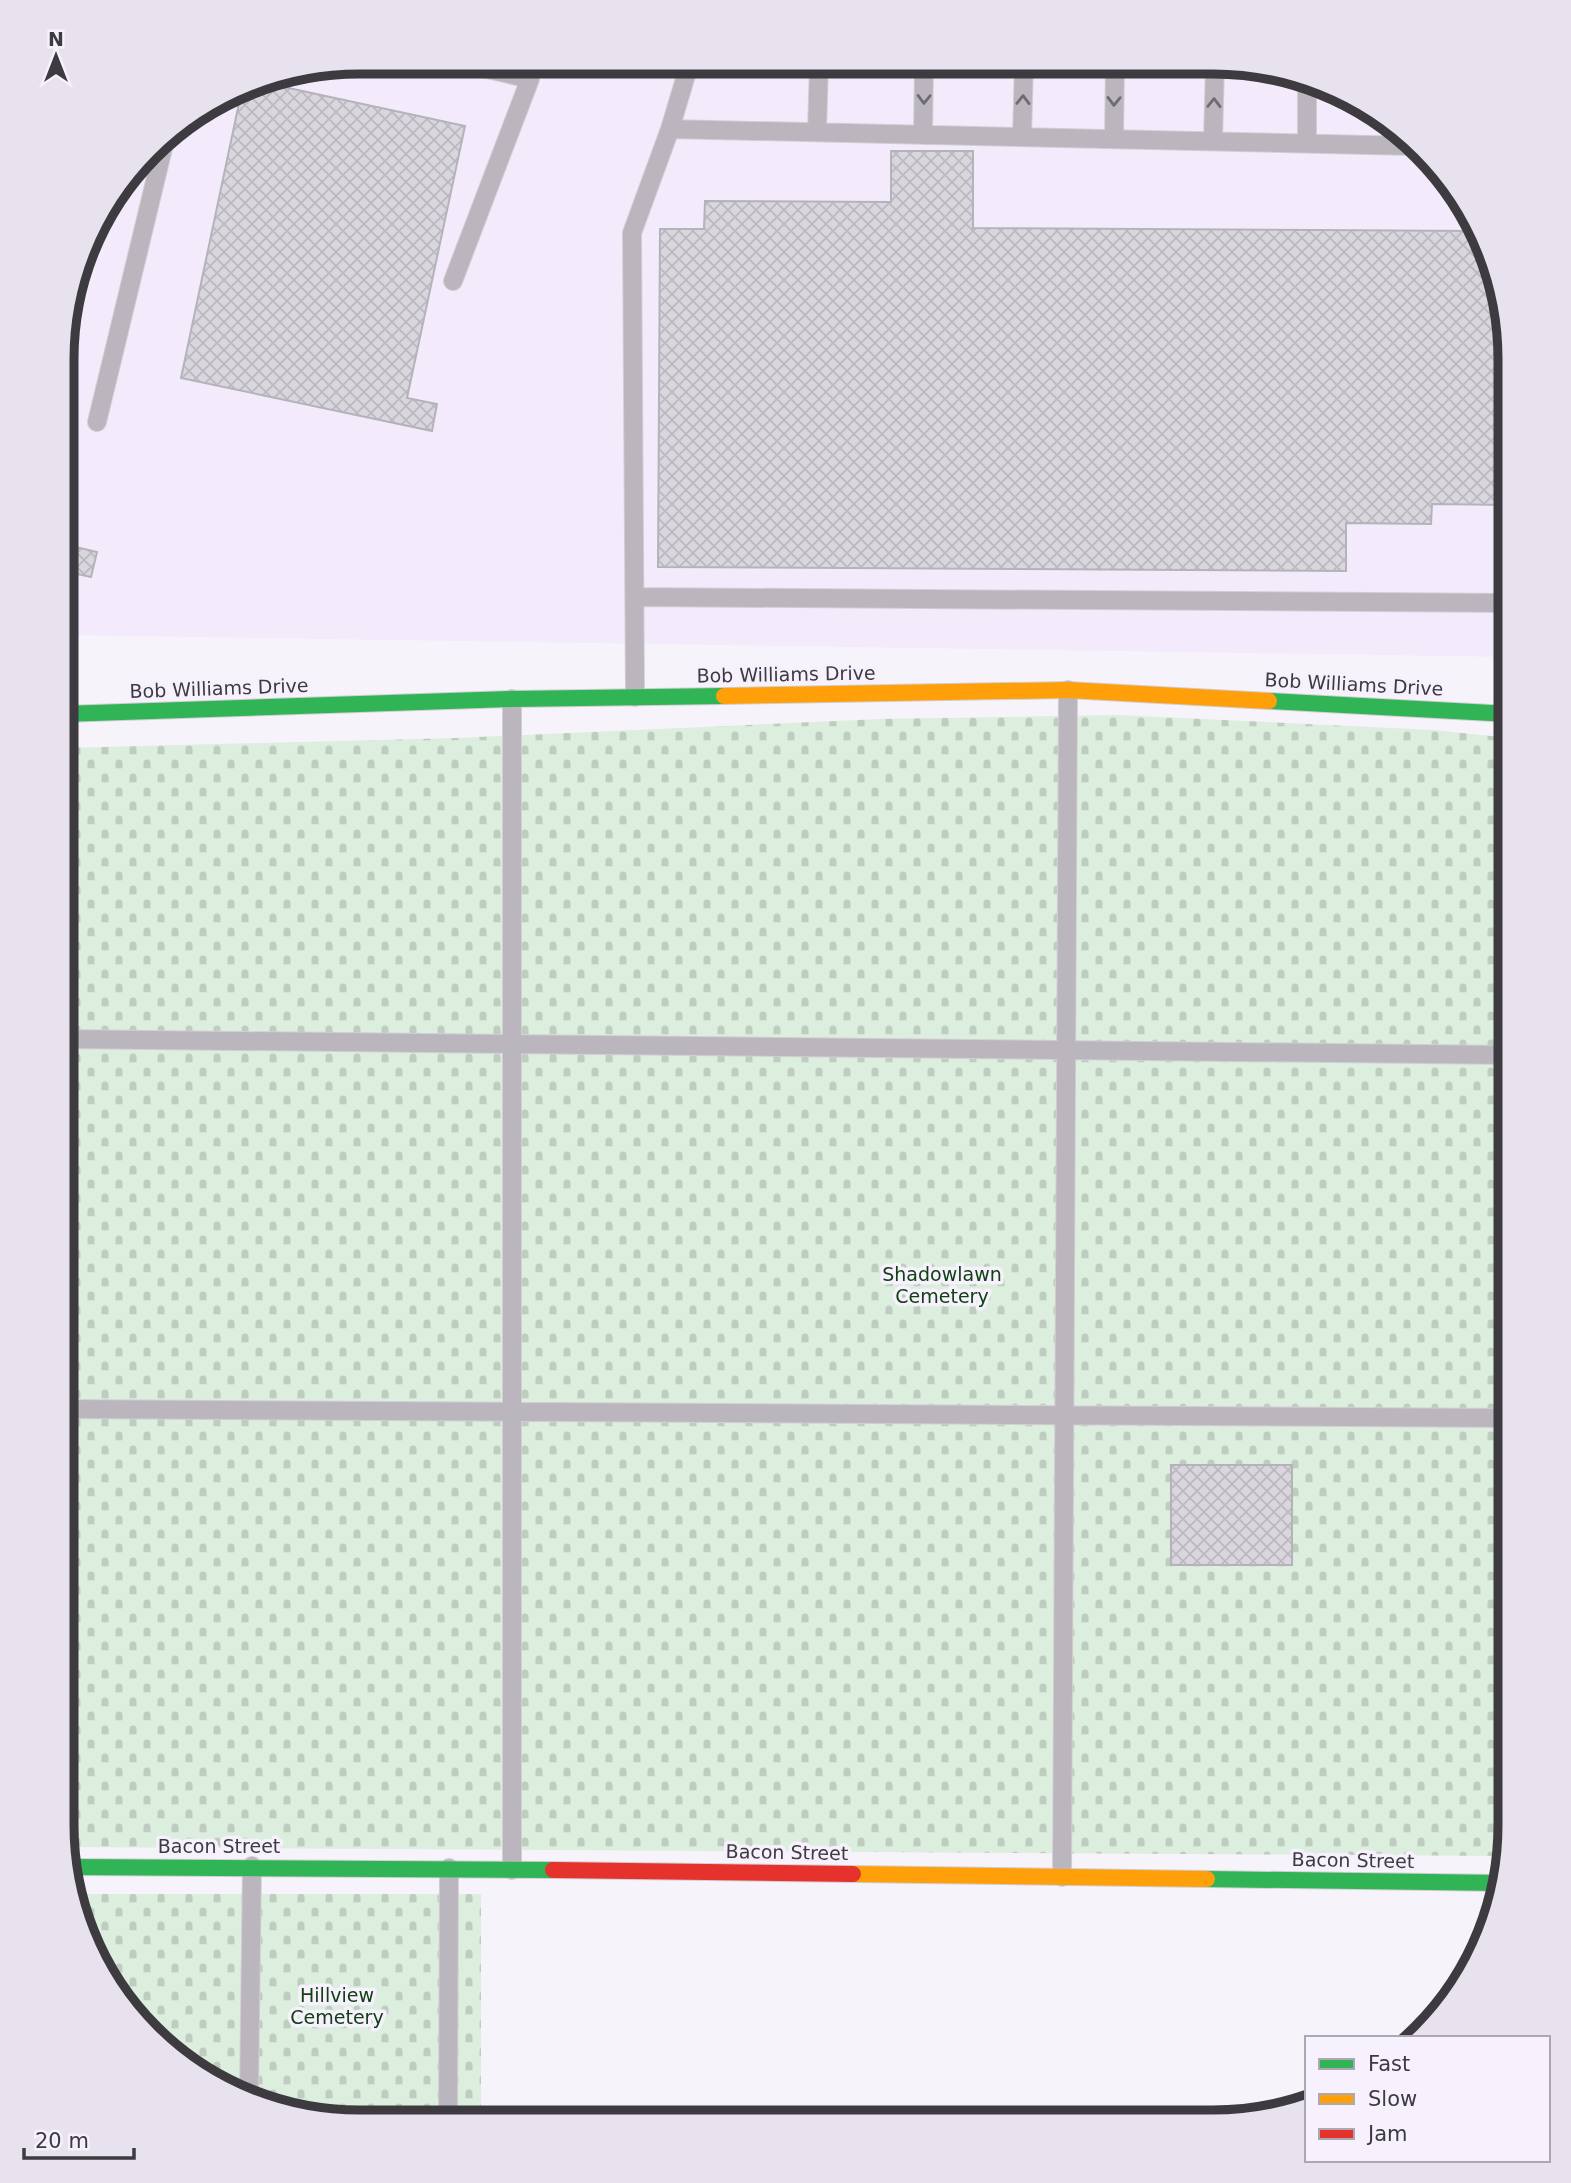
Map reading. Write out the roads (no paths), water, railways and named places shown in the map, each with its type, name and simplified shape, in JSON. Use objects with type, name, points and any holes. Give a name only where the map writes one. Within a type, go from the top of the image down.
[{"type":"street","name":"Bob Williams Drive","points":[[74,714],[512,699],[1068,690],[1498,713]]},
{"type":"street","name":"Bacon Street","points":[[77,1867],[449,1868],[1491,1883]]},
{"type":"lane","points":[[509,74],[530,79]]},
{"type":"lane","points":[[453,281],[532,74]]},
{"type":"lane","points":[[635,697],[632,233],[670,129],[686,74]]},
{"type":"lane","points":[[817,132],[819,74]]},
{"type":"lane","points":[[923,135],[924,74]]},
{"type":"lane","points":[[1022,137],[1024,74]]},
{"type":"lane","points":[[1114,139],[1115,74]]},
{"type":"lane","points":[[1213,141],[1215,74]]},
{"type":"lane","points":[[1307,90],[1307,143]]},
{"type":"lane","points":[[670,129],[1399,143]]},
{"type":"lane","points":[[97,422],[162,152]]},
{"type":"lane","points":[[635,597],[1498,603]]},
{"type":"lane","points":[[1062,1877],[1068,690]]},
{"type":"lane","points":[[512,699],[512,1870]]},
{"type":"lane","points":[[74,1039],[1498,1055]]},
{"type":"lane","points":[[74,1409],[1498,1418]]},
{"type":"lane","points":[[249,2088],[252,1866]]},
{"type":"lane","points":[[448,2110],[449,1868]]},
{"type":"park label","name":"Shadowlawn Cemetery","points":[[942,1285]]},
{"type":"park label","name":"Hillview Cemetery","points":[[337,2006]]}]
